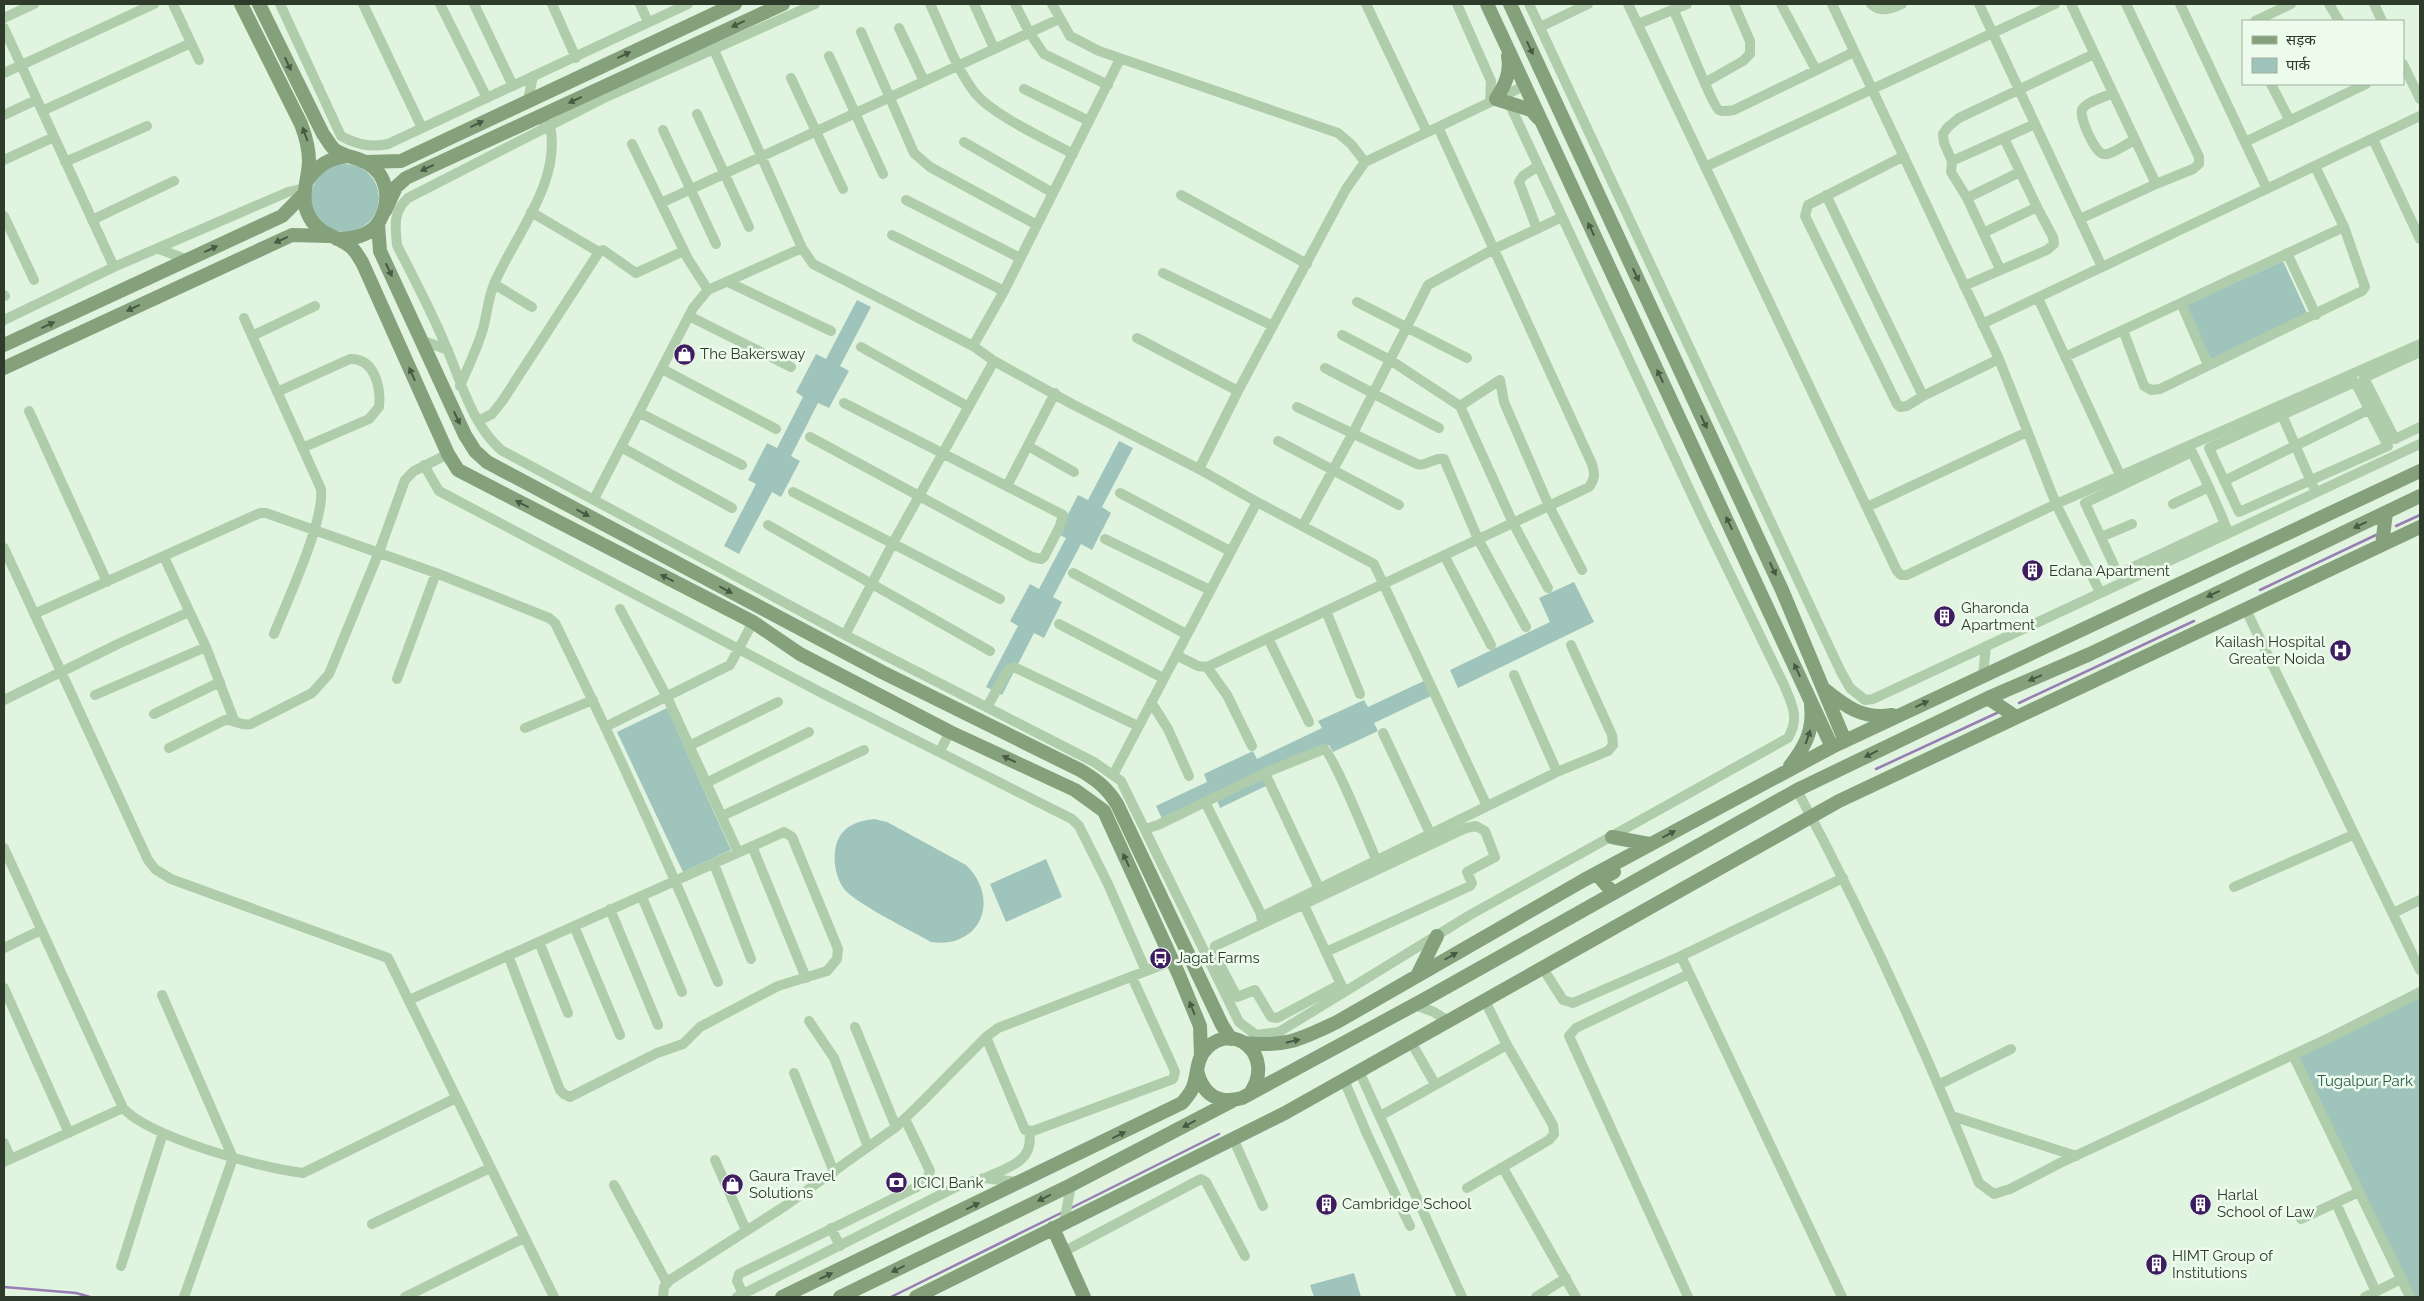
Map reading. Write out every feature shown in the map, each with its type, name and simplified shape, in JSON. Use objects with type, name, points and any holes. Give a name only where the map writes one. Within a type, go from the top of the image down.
[{"type":"street","points":[[4,18],[34,4]]},
{"type":"street","points":[[4,73],[154,4]]},
{"type":"street","points":[[172,4],[199,60]]},
{"type":"street","points":[[241,4],[301,124],[308,142],[305,205],[309,218],[317,229],[353,249],[362,262],[448,454],[462,473],[753,622],[800,654],[820,674],[844,686],[866,688],[950,732],[1075,790],[1104,811],[1200,1026],[1201,1056],[1192,1089],[1182,1103],[1021,1183],[782,1297]]},
{"type":"street","points":[[260,4],[314,119],[334,149],[366,162],[401,161],[735,4]]},
{"type":"street","points":[[280,4],[340,136],[354,143],[378,146],[388,144],[533,76],[576,58],[688,4]]},
{"type":"street","points":[[363,4],[422,128]]},
{"type":"street","points":[[440,4],[487,98]]},
{"type":"street","points":[[474,4],[513,86]]},
{"type":"street","points":[[552,4],[576,58]]},
{"type":"street","points":[[640,4],[648,22]]},
{"type":"street","points":[[4,368],[292,235],[302,234],[353,239],[367,234],[378,224],[396,187],[406,178],[783,4]]},
{"type":"street","points":[[815,4],[604,98],[408,198],[401,205],[396,215],[397,245],[448,350],[460,386],[488,439],[501,450],[845,635],[1094,762],[1113,775],[1126,789],[1146,829],[1222,1025],[1238,1041],[1253,1051],[1259,1066],[1257,1082],[1251,1092]]},
{"type":"street","points":[[930,4],[959,64],[976,93],[991,108],[1073,154]]},
{"type":"street","points":[[974,4],[994,48]]},
{"type":"street","points":[[1015,4],[1028,32],[1044,54],[1108,86]]},
{"type":"street","points":[[1052,4],[1070,36],[1120,58],[1338,133],[1351,144],[1365,162]]},
{"type":"street","points":[[1366,4],[1427,132]]},
{"type":"street","points":[[1326,952],[1470,886],[1472,883],[1467,872],[1495,857],[1485,831],[1476,826],[1466,828],[1220,943],[1215,946],[1214,953],[1237,998],[1255,990],[1272,1017],[1277,1018],[1342,988],[1788,738],[1795,722],[1795,712],[1538,166],[1498,101],[1457,4]]},
{"type":"street","points":[[1487,4],[1832,747]]},
{"type":"street","points":[[1510,4],[1782,590],[1845,741]]},
{"type":"street","points":[[1529,4],[1794,573],[1850,688],[1865,700],[1873,699],[2100,592],[2119,578],[2227,528],[2316,492],[2420,444]]},
{"type":"street","points":[[1540,27],[1588,4]]},
{"type":"street","points":[[1628,4],[1897,572],[1901,575],[1907,575],[2056,504],[2280,411],[2355,382],[2388,446],[2239,512],[2208,448],[2280,411],[2420,344]]},
{"type":"street","points":[[1638,24],[1674,11],[1687,4]]},
{"type":"street","points":[[1706,82],[1743,62],[1750,54],[1750,41],[1734,4]]},
{"type":"street","points":[[1781,4],[1816,70]]},
{"type":"street","points":[[1832,4],[1999,359],[2056,504],[2100,592]]},
{"type":"street","points":[[1871,4],[1877,9],[1884,10],[1902,4]]},
{"type":"street","points":[[1979,4],[2102,267]]},
{"type":"street","points":[[1705,167],[2055,4]]},
{"type":"street","points":[[2071,4],[2156,184]]},
{"type":"street","points":[[2080,219],[2193,169],[2199,164],[2198,157],[2126,4]]},
{"type":"street","points":[[2180,4],[2267,189]]},
{"type":"street","points":[[2257,20],[2291,4]]},
{"type":"street","points":[[2329,4],[2338,20]]},
{"type":"street","points":[[2374,4],[2382,20]]},
{"type":"street","points":[[1674,11],[1706,82],[1713,104],[1718,109],[1725,111],[1734,110],[1854,52]]},
{"type":"street","points":[[661,203],[1059,19]]},
{"type":"street","points":[[4,28],[114,267]]},
{"type":"street","points":[[899,28],[924,81]]},
{"type":"street","points":[[276,38],[292,30]]},
{"type":"street","points":[[861,32],[914,153],[924,162],[1037,225]]},
{"type":"street","points":[[42,112],[191,43]]},
{"type":"street","points":[[1498,101],[1505,86],[1510,64],[1507,48]]},
{"type":"street","points":[[714,50],[802,248],[814,264],[822,270],[973,346],[994,361],[1072,404],[1374,564],[1487,806]]},
{"type":"street","points":[[2000,269],[1967,198],[1951,172],[1952,161],[1944,143],[1943,134],[1959,118],[2094,54]]},
{"type":"street","points":[[829,56],[883,174]]},
{"type":"street","points":[[973,346],[1004,291],[1108,86],[1120,58]]},
{"type":"street","points":[[2404,68],[2420,99]]},
{"type":"street","points":[[528,100],[533,76]]},
{"type":"street","points":[[791,78],[843,189]]},
{"type":"street","points":[[2272,85],[2290,121]]},
{"type":"street","points":[[2245,142],[2364,85]]},
{"type":"street","points":[[1199,470],[1238,391],[1346,189],[1365,162],[1498,101],[1524,86]]},
{"type":"street","points":[[1024,89],[1090,121]]},
{"type":"street","points":[[2113,93],[2082,109],[2081,117],[2096,150],[2102,154],[2108,154],[2135,140]]},
{"type":"street","points":[[4,114],[36,100]]},
{"type":"street","points":[[1498,101],[1531,110],[1540,120]]},
{"type":"street","points":[[697,114],[749,228]]},
{"type":"street","points":[[1982,324],[2420,116]]},
{"type":"street","points":[[531,120],[550,125]]},
{"type":"street","points":[[1952,161],[2035,124]]},
{"type":"street","points":[[460,386],[476,350],[494,284],[541,191],[554,141],[550,125]]},
{"type":"street","points":[[65,162],[147,126]]},
{"type":"street","points":[[1176,655],[1198,666],[1206,667],[1550,506],[1589,487],[1593,481],[1595,474],[1438,127]]},
{"type":"street","points":[[663,130],[716,244]]},
{"type":"street","points":[[4,160],[54,137]]},
{"type":"street","points":[[1964,286],[2047,250],[2054,244],[2053,237],[2004,138]]},
{"type":"street","points":[[2374,139],[2420,239]]},
{"type":"street","points":[[964,142],[1053,193]]},
{"type":"street","points":[[632,144],[684,251],[708,290]]},
{"type":"street","points":[[4,345],[282,216],[322,164],[334,158],[348,156]]},
{"type":"street","points":[[1904,156],[1808,204],[1805,216],[1900,407],[1907,406],[1923,396],[1999,359]]},
{"type":"street","points":[[366,162],[377,171],[384,183],[387,197],[385,211]]},
{"type":"street","points":[[1537,229],[1519,182],[1523,176],[1538,166]]},
{"type":"street","points":[[2124,330],[2144,386],[2150,390],[2160,389],[2316,315],[2365,287],[2344,227],[2315,166]]},
{"type":"street","points":[[1967,198],[2020,172]]},
{"type":"street","points":[[92,220],[174,181]]},
{"type":"street","points":[[4,320],[114,267],[288,192],[305,188]]},
{"type":"street","points":[[1181,195],[1307,264]]},
{"type":"street","points":[[1826,195],[1923,396]]},
{"type":"street","points":[[906,200],[1020,258]]},
{"type":"street","points":[[1984,233],[2037,207]]},
{"type":"street","points":[[531,212],[599,252]]},
{"type":"street","points":[[4,216],[34,280]]},
{"type":"street","points":[[1303,525],[1374,393],[1428,285],[1494,249],[1562,217]]},
{"type":"street","points":[[378,224],[380,251],[465,435],[475,451],[487,462],[882,672],[1080,770],[1101,783],[1117,804],[1181,919],[1201,946],[1238,1022],[1256,1035],[1279,1032],[1342,988]]},
{"type":"street","points":[[2065,357],[2344,227]]},
{"type":"street","points":[[892,235],[1004,291]]},
{"type":"street","points":[[594,499],[689,316],[708,290],[802,248]]},
{"type":"street","points":[[159,249],[188,260]]},
{"type":"street","points":[[478,420],[492,414],[503,400],[599,252],[603,250],[610,253],[636,273],[684,251]]},
{"type":"street","points":[[2287,253],[2316,315]]},
{"type":"street","points":[[1163,273],[1273,326]]},
{"type":"street","points":[[728,282],[831,331]]},
{"type":"street","points":[[494,284],[532,307]]},
{"type":"street","points":[[2038,298],[2121,477]]},
{"type":"street","points":[[1357,302],[1468,358]]},
{"type":"street","points":[[2181,303],[2208,366]]},
{"type":"street","points":[[252,336],[316,306]]},
{"type":"street","points":[[689,316],[791,367]]},
{"type":"street","points":[[244,318],[321,489],[322,501],[314,531],[274,634]]},
{"type":"street","points":[[1342,335],[1390,360],[1460,406],[1512,523],[1548,588]]},
{"type":"street","points":[[1137,338],[1238,391]]},
{"type":"street","points":[[421,340],[448,350]]},
{"type":"street","points":[[861,347],[967,406]]},
{"type":"street","points":[[2420,352],[2364,378],[2395,439],[2420,427]]},
{"type":"street","points":[[277,392],[350,358],[370,369],[377,378],[379,407],[369,419],[302,448]]},
{"type":"street","points":[[845,635],[967,406],[994,361]]},
{"type":"street","points":[[1325,368],[1439,428]]},
{"type":"street","points":[[662,369],[776,429]]},
{"type":"street","points":[[1460,406],[1500,380],[1504,402],[1550,506],[1582,570]]},
{"type":"street","points":[[1007,486],[1055,393]]},
{"type":"street","points":[[810,436],[1032,557],[1041,559],[1044,557],[1060,526],[1063,515],[844,403]]},
{"type":"street","points":[[1297,407],[1420,465],[1439,458],[1444,459],[1478,539],[1526,627]]},
{"type":"street","points":[[2224,481],[2370,409]]},
{"type":"street","points":[[29,410],[107,582]]},
{"type":"street","points":[[2280,411],[2316,492]]},
{"type":"street","points":[[640,413],[742,465]]},
{"type":"street","points":[[1867,507],[2027,432]]},
{"type":"street","points":[[1278,441],[1399,505]]},
{"type":"street","points":[[1028,446],[1074,472]]},
{"type":"street","points":[[621,447],[732,508]]},
{"type":"street","points":[[2119,578],[2085,504],[2192,452],[2227,528]]},
{"type":"street","points":[[169,748],[225,720],[251,724],[317,690],[329,674],[379,552],[405,480],[414,470],[448,454]]},
{"type":"street","points":[[424,465],[439,491],[740,649],[940,752],[1031,796],[1076,822],[1108,884],[1146,971]]},
{"type":"street","points":[[1201,1056],[1214,1043],[1238,1041],[1272,1046],[1298,1040],[1337,1022],[1612,864],[1832,747],[2420,471]]},
{"type":"street","points":[[2173,504],[2209,487]]},
{"type":"street","points":[[793,492],[1000,599]]},
{"type":"street","points":[[1120,493],[1230,551]]},
{"type":"street","points":[[840,1297],[1070,1190],[1415,1004],[1797,790],[1988,698],[2068,664],[2420,496]]},
{"type":"street","points":[[1113,775],[1257,502]]},
{"type":"street","points":[[34,614],[164,557],[260,512],[379,552],[550,618],[555,623],[676,880],[718,982]]},
{"type":"street","points":[[2382,545],[2386,513]]},
{"type":"street","points":[[2101,537],[2132,524]]},
{"type":"street","points":[[768,525],[990,651]]},
{"type":"street","points":[[916,1297],[1061,1222],[1233,1138],[1344,1080],[1811,816],[2016,717],[2420,527]]},
{"type":"street","points":[[1105,539],[1210,590]]},
{"type":"street","points":[[4,548],[148,860],[155,869],[171,879],[388,958],[554,1297]]},
{"type":"street","points":[[1444,555],[1491,645]]},
{"type":"street","points":[[164,557],[206,648],[234,720]]},
{"type":"street","points":[[397,679],[436,573]]},
{"type":"street","points":[[1073,573],[1186,634]]},
{"type":"street","points":[[1782,590],[1794,573]]},
{"type":"street","points":[[620,609],[666,697],[738,852]]},
{"type":"street","points":[[2246,610],[2353,835],[2420,970]]},
{"type":"street","points":[[1326,611],[1360,694]]},
{"type":"street","points":[[4,700],[62,673],[120,642],[189,612]]},
{"type":"street","points":[[605,727],[730,665],[753,622]]},
{"type":"street","points":[[1059,624],[1163,678]]},
{"type":"street","points":[[2068,664],[2073,656],[2092,645],[2095,639],[2091,634],[2073,634]]},
{"type":"street","points":[[1268,638],[1309,722]]},
{"type":"street","points":[[1201,946],[1557,772],[1608,751],[1613,745],[1612,735],[1572,646]]},
{"type":"street","points":[[1983,675],[1986,646]]},
{"type":"street","points":[[95,695],[206,648]]},
{"type":"street","points":[[987,707],[1008,670],[1014,667],[1138,726]]},
{"type":"street","points":[[1206,667],[1227,695],[1252,746]]},
{"type":"street","points":[[1514,675],[1557,772]]},
{"type":"street","points":[[154,714],[220,682]]},
{"type":"street","points":[[1822,687],[1855,712],[1884,716],[1904,713]]},
{"type":"street","points":[[1787,771],[1807,741],[1812,712],[1810,698]]},
{"type":"street","points":[[1988,698],[2016,717]]},
{"type":"street","points":[[526,728],[592,700]]},
{"type":"street","points":[[689,746],[778,702]]},
{"type":"street","points":[[1151,702],[1168,729],[1189,776]]},
{"type":"street","points":[[706,783],[809,732]]},
{"type":"street","points":[[940,752],[950,732]]},
{"type":"street","points":[[1383,733],[1430,833]]},
{"type":"street","points":[[1146,829],[1322,749],[1328,751],[1376,859]]},
{"type":"street","points":[[722,816],[864,750]]},
{"type":"street","points":[[1265,774],[1319,888]]},
{"type":"street","points":[[1797,790],[1843,878],[1899,996],[1952,1116],[1978,1183],[1994,1194],[2010,1189],[2076,1156],[2293,1055],[2420,992]]},
{"type":"street","points":[[1205,802],[1262,916]]},
{"type":"street","points":[[409,1000],[784,832],[790,834],[837,943],[838,955],[834,965],[827,971],[778,986],[700,1027],[683,1044],[657,1054],[570,1097],[560,1090],[508,956]]},
{"type":"street","points":[[2234,886],[2353,835]]},
{"type":"street","points":[[1612,837],[1649,844]]},
{"type":"street","points":[[752,846],[806,978]]},
{"type":"street","points":[[5,854],[123,1108],[136,1121],[163,1133],[233,1158],[287,1172],[303,1173],[456,1098]]},
{"type":"street","points":[[714,864],[751,959]]},
{"type":"street","points":[[1612,864],[1620,866],[1621,869],[1603,878],[1601,882],[1613,893]]},
{"type":"street","points":[[1542,967],[1563,1000],[1573,1003],[1681,956],[1843,878]]},
{"type":"street","points":[[642,897],[682,992]]},
{"type":"street","points":[[2393,913],[2420,900]]},
{"type":"street","points":[[1304,905],[1342,988]]},
{"type":"street","points":[[610,909],[658,1025]]},
{"type":"street","points":[[574,926],[620,1035]]},
{"type":"street","points":[[4,948],[41,930]]},
{"type":"street","points":[[1417,976],[1436,936]]},
{"type":"street","points":[[539,942],[568,1013]]},
{"type":"street","points":[[1681,956],[1842,1297]]},
{"type":"street","points":[[663,1297],[662,1292],[667,1283],[834,1172],[905,1120],[986,1037],[1004,1025],[1172,961]]},
{"type":"street","points":[[1688,1297],[1569,1036],[1576,1028],[1689,974]]},
{"type":"street","points":[[986,1037],[1022,1128],[1029,1131],[1175,1076],[1173,1067],[1132,977]]},
{"type":"street","points":[[4,988],[69,1133]]},
{"type":"street","points":[[162,995],[233,1158],[184,1297]]},
{"type":"street","points":[[1467,1188],[1552,1138],[1554,1130],[1506,1045],[1485,1001]]},
{"type":"street","points":[[1415,1004],[1434,1012],[1448,1021]]},
{"type":"street","points":[[809,1021],[834,1058],[868,1147]]},
{"type":"street","points":[[855,1027],[896,1127]]},
{"type":"street","points":[[1411,1042],[1435,1084]]},
{"type":"street","points":[[1380,1116],[1506,1045]]},
{"type":"street","points":[[1938,1085],[2011,1049]]},
{"type":"street","points":[[2293,1055],[2410,1297]]},
{"type":"street","points":[[1197,1070],[1199,1080],[1212,1096],[1221,1100],[1232,1101]]},
{"type":"street","points":[[1359,1071],[1462,1297]]},
{"type":"street","points":[[794,1073],[834,1172]]},
{"type":"street","points":[[1344,1080],[1410,1226]]},
{"type":"street","points":[[4,1143],[7,1161],[123,1108]]},
{"type":"street","points":[[1952,1116],[2076,1156]]},
{"type":"street","points":[[905,1120],[930,1171],[927,1180],[921,1185],[739,1274],[737,1281],[740,1296],[927,1200],[960,1185],[984,1178],[1019,1161],[1029,1151],[1031,1143],[1029,1131]]},
{"type":"street","points":[[121,1266],[163,1133]]},
{"type":"street","points":[[1233,1138],[1263,1206]]},
{"type":"street","points":[[715,1160],[746,1230]]},
{"type":"street","points":[[372,1224],[490,1168]]},
{"type":"street","points":[[1503,1168],[1576,1297]]},
{"type":"street","points":[[984,1178],[1021,1183]]},
{"type":"street","points":[[1063,1252],[1202,1179],[1206,1182],[1245,1256]]},
{"type":"street","points":[[614,1185],[667,1283]]},
{"type":"street","points":[[921,1185],[927,1200]]},
{"type":"street","points":[[1070,1190],[1061,1222],[1063,1252],[1084,1297]]},
{"type":"street","points":[[2301,1219],[2358,1192]]},
{"type":"street","points":[[2336,1203],[2376,1292]]},
{"type":"street","points":[[831,1228],[840,1246]]},
{"type":"street","points":[[405,1297],[524,1238]]},
{"type":"street","points":[[1536,1297],[1566,1278]]},
{"type":"street","points":[[2365,1297],[2401,1279]]},
{"type":"green space","points":[[345,164],[358,167],[369,174],[376,185],[379,198],[376,211],[369,222],[358,229],[345,232],[332,229],[321,222],[314,211],[311,198],[314,185],[321,174],[332,167]]},
{"type":"green space","points":[[2283,261],[2307,313],[2211,360],[2186,305]]},
{"type":"green space","points":[[857,300],[871,307],[840,366],[849,371],[829,408],[818,403],[791,456],[800,461],[781,497],[772,492],[739,554],[724,546],[756,484],[748,480],[767,443],[777,448],[803,397],[796,392],[816,354],[826,359]]},
{"type":"green space","points":[[1119,441],[1133,448],[1102,507],[1111,513],[1092,550],[1081,544],[1053,597],[1062,602],[1044,638],[1034,633],[1002,695],[986,687],[1018,626],[1010,621],[1030,584],[1039,589],[1066,538],[1058,534],[1078,495],[1088,500]]},
{"type":"green space","points":[[1574,582],[1594,622],[1458,688],[1450,670],[1550,622],[1539,598]]},
{"type":"green space","points":[[1426,680],[1433,695],[1374,723],[1378,731],[1333,752],[1329,745],[1264,776],[1268,785],[1220,808],[1217,800],[1165,825],[1156,806],[1207,782],[1204,774],[1253,751],[1257,759],[1322,728],[1318,721],[1364,700],[1368,707]]},
{"type":"green space","points":[[667,708],[731,850],[683,872],[617,732]]},
{"type":"green space","points":[[874,819],[887,822],[966,865],[977,878],[982,892],[983,906],[980,919],[973,930],[962,938],[948,942],[931,942],[872,910],[845,890],[839,880],[835,867],[835,848],[837,842],[843,832],[852,825]]},
{"type":"green space","points":[[1046,859],[1062,897],[1006,922],[990,884]]},
{"type":"green space","name":"Tugalpur Park","points":[[2420,992],[2420,1297],[2410,1297],[2293,1055]]},
{"type":"green space","points":[[1354,1273],[1361,1297],[1314,1297],[1310,1285]]},
{"type":"waterway","points":[[2396,526],[2420,515]]},
{"type":"waterway","points":[[2260,590],[2376,535]]},
{"type":"waterway","points":[[2019,703],[2194,621]]},
{"type":"waterway","points":[[1876,769],[1999,712]]},
{"type":"waterway","points":[[1071,1208],[1219,1134]]},
{"type":"waterway","points":[[891,1297],[1063,1212]]},
{"type":"waterway","points":[[4,1287],[76,1293],[90,1297]]},
{"type":"place","name":"The Bakersway","points":[[684,354]]},
{"type":"place","name":"Edana Apartment","points":[[2033,571]]},
{"type":"place","name":"Gharonda Apartment","points":[[1945,617]]},
{"type":"place","name":"Kailash Hospital Greater Noida","points":[[2341,651]]},
{"type":"place","name":"Jagat Farms","points":[[1160,958]]},
{"type":"place","name":"ICICI Bank","points":[[897,1183]]},
{"type":"place","name":"Gaura Travel Solutions","points":[[733,1185]]},
{"type":"place","name":"Cambridge School","points":[[1326,1204]]},
{"type":"place","name":"Harlal School of Law","points":[[2201,1204]]},
{"type":"place","name":"HIMT Group of Institutions","points":[[2156,1265]]}]
